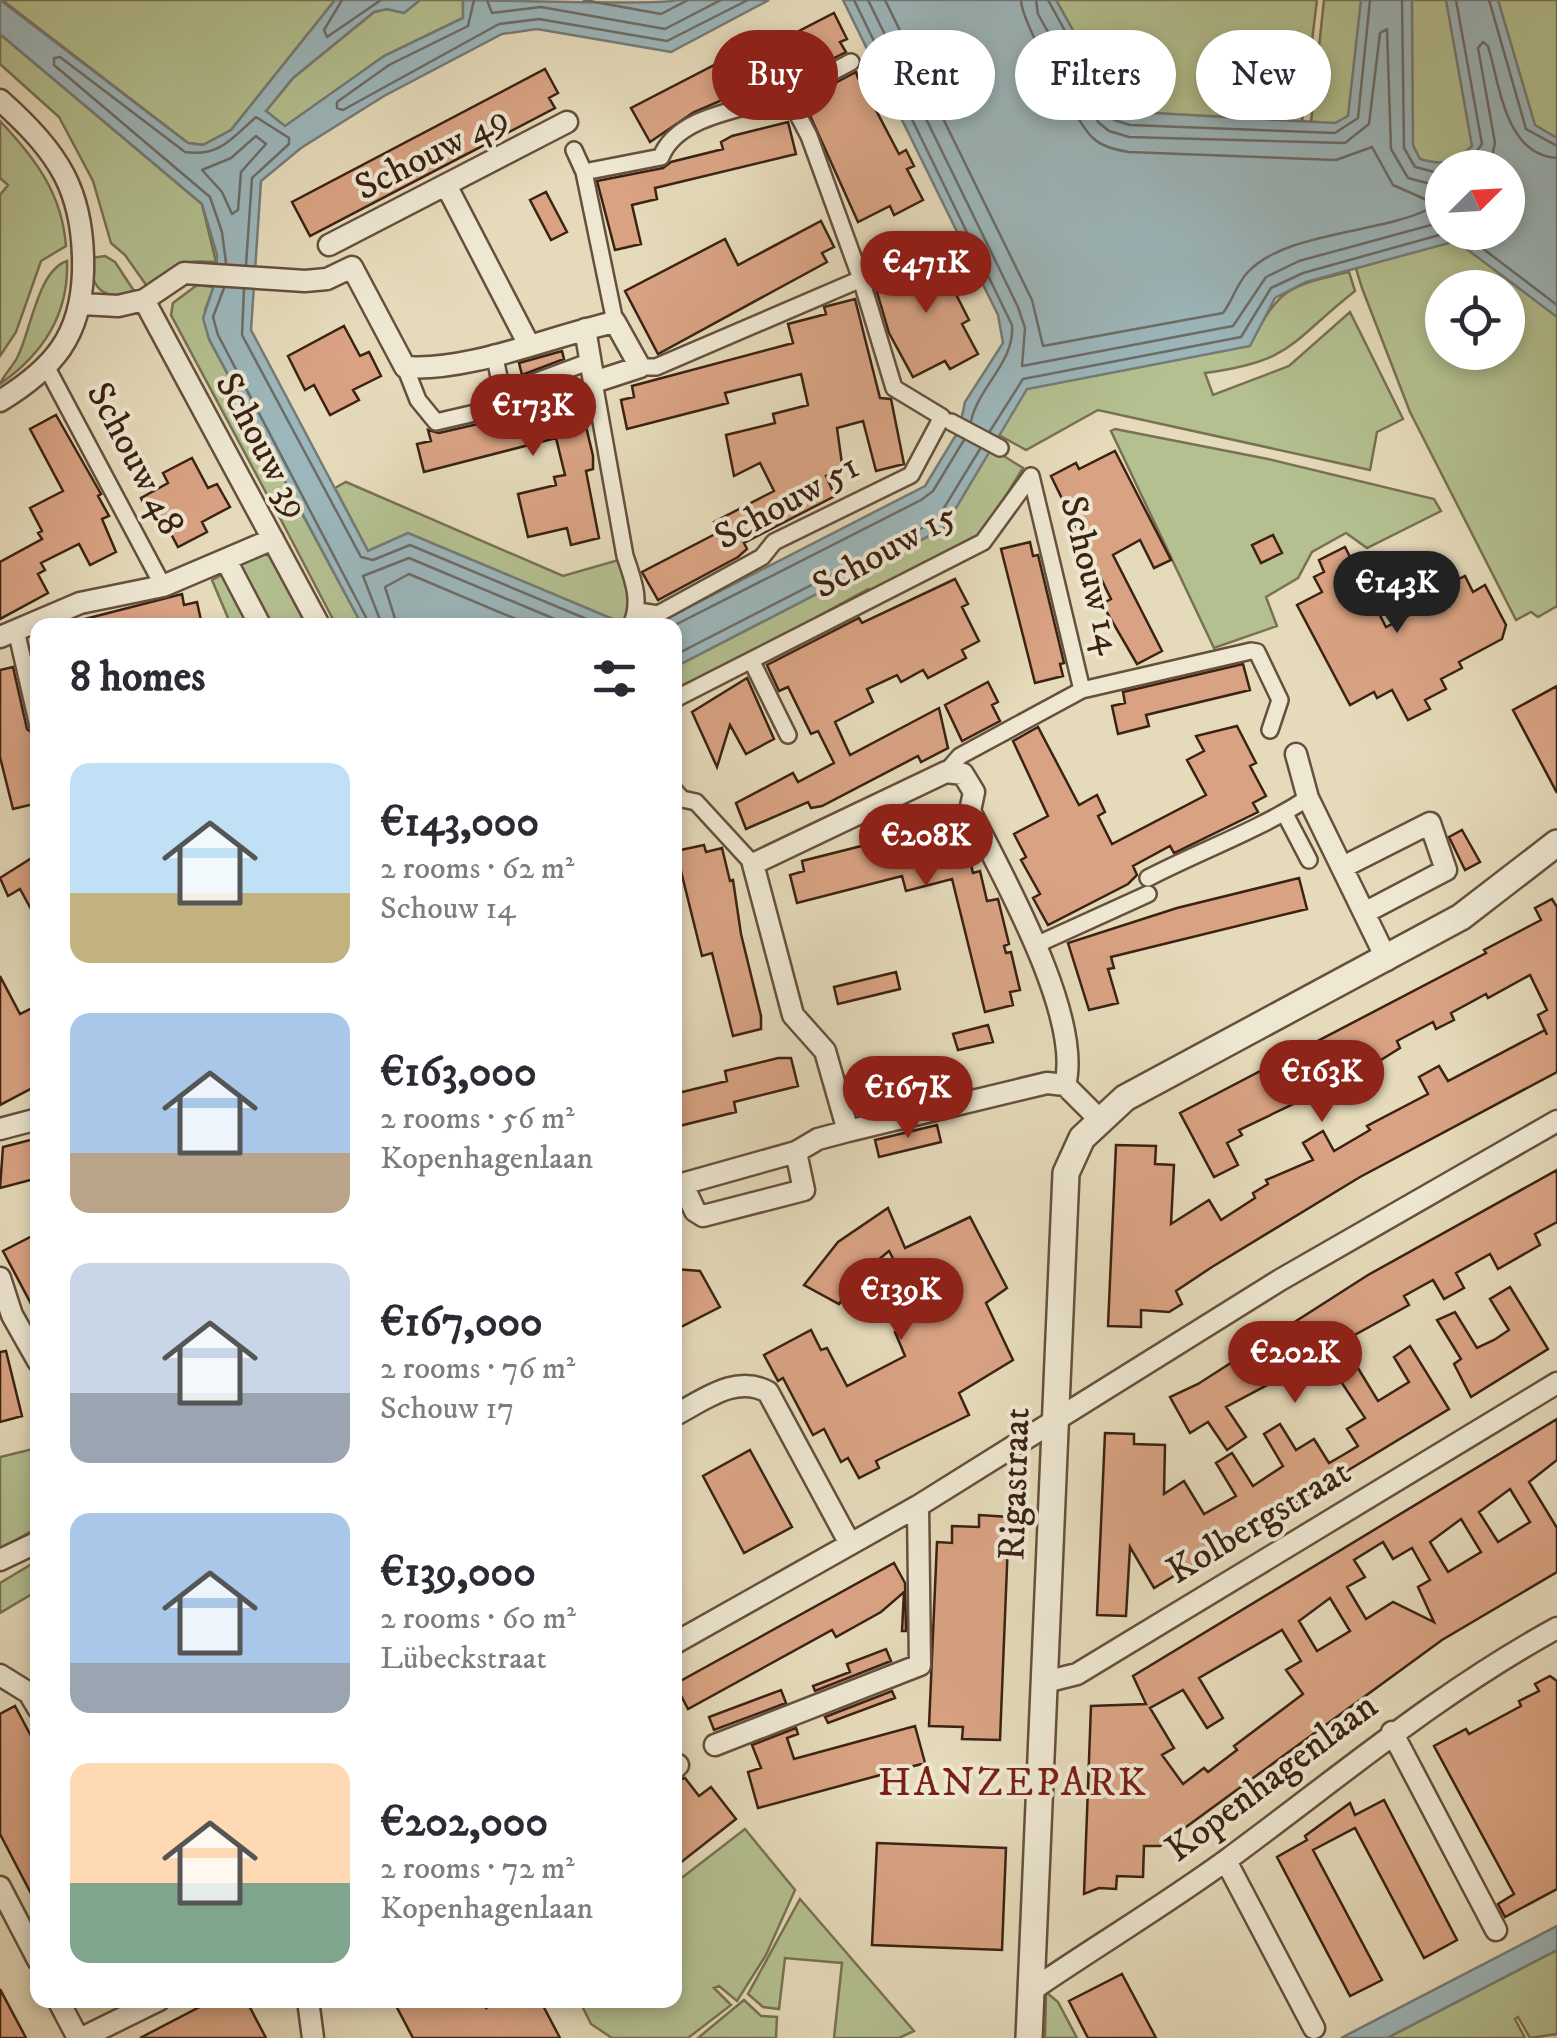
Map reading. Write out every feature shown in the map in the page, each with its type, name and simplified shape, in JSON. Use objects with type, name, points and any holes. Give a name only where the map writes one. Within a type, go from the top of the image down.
[{"type":"street","points":[[838,68],[851,62]]},
{"type":"street","points":[[0,100],[36,132],[66,174],[79,204],[84,233],[82,304],[70,338],[46,366],[0,401]]},
{"type":"street","points":[[584,172],[660,156],[667,140],[712,120]]},
{"type":"street","points":[[800,120],[861,279],[894,388],[1000,448]]},
{"type":"street","name":"Schouw 49","points":[[329,246],[567,122]]},
{"type":"street","points":[[574,150],[584,172],[615,322],[640,368]]},
{"type":"street","points":[[446,185],[528,343]]},
{"type":"street","points":[[82,304],[118,306],[144,300],[184,273],[327,279],[352,268],[406,366],[418,400],[436,422],[505,406],[494,353]]},
{"type":"street","points":[[504,393],[591,372],[656,367],[861,279]]},
{"type":"street","name":"Schouw 39","points":[[144,300],[314,618]]},
{"type":"street","points":[[406,366],[427,368],[615,322]]},
{"type":"street","name":"Schouw 51","points":[[585,328],[634,618]]},
{"type":"street","name":"Schouw 48","points":[[46,366],[164,586]]},
{"type":"street","name":"Schouw 51","points":[[639,618],[658,614],[762,556],[774,542],[911,475],[946,420]]},
{"type":"street","name":"Schouw 15","points":[[682,696],[983,542],[1030,476]]},
{"type":"street","name":"Schouw 14","points":[[1030,476],[1082,690]]},
{"type":"street","name":"Schouw 48","points":[[46,618],[80,604],[164,586],[227,562],[273,538]]},
{"type":"street","name":"Schouw 48","points":[[227,562],[256,618]]},
{"type":"street","name":"Schouw 48","points":[[8,634],[30,701]]},
{"type":"street","name":"Schouw 14","points":[[753,864],[946,772],[960,756],[1082,690],[1257,652],[1280,700],[1270,730]]},
{"type":"street","points":[[752,662],[788,735]]},
{"type":"street","points":[[1296,754],[1308,798],[1345,866],[1387,960]]},
{"type":"street","points":[[946,772],[963,774],[974,792],[970,811],[1038,944],[1072,1061],[1066,1085]]},
{"type":"street","points":[[1038,944],[1285,814],[1308,798]]},
{"type":"street","points":[[682,799],[696,802],[753,864],[793,1015],[825,1051],[848,1132]]},
{"type":"street","points":[[1285,814],[1308,860]]},
{"type":"street","points":[[1345,866],[1430,823],[1446,870],[1366,912]]},
{"type":"street","name":"Rigastraat","points":[[1029,2038],[1066,1173],[1082,1138],[1125,1098],[1461,917],[1557,843]]},
{"type":"street","points":[[682,1185],[796,1152],[818,1140],[1046,1083],[1066,1085],[1099,1119]]},
{"type":"street","points":[[0,1129],[30,1121]]},
{"type":"street","points":[[682,1639],[918,1506],[1280,1280],[1557,1121]]},
{"type":"street","points":[[682,1191],[703,1216],[804,1190],[796,1152]]},
{"type":"street","points":[[0,1278],[12,1315],[30,1347]]},
{"type":"street","name":"Kolbergstraat","points":[[1045,1682],[1077,1674],[1557,1382]]},
{"type":"street","points":[[682,1411],[732,1386],[752,1383],[768,1392],[850,1542]]},
{"type":"street","points":[[715,1745],[920,1666],[918,1506]]},
{"type":"street","points":[[0,1560],[30,1546]]},
{"type":"street","name":"Kopenhagenlaan","points":[[1032,1990],[1226,1861],[1392,1732],[1486,1666],[1557,1628]]},
{"type":"street","points":[[0,1675],[30,1692]]},
{"type":"street","points":[[1392,1732],[1496,1930]]},
{"type":"street","points":[[1226,1861],[1314,2028]]},
{"type":"street","points":[[0,1887],[30,1945]]},
{"type":"street","points":[[63,2008],[80,2038],[123,2029],[150,2008]]},
{"type":"street","points":[[309,2008],[312,2038]]},
{"type":"green space","points":[[2,0],[335,0],[231,130],[203,145],[188,143]]},
{"type":"green space","points":[[420,0],[463,0],[463,18],[384,56],[285,127],[266,111],[293,78],[374,12],[387,9],[404,13]]},
{"type":"green space","points":[[1056,0],[1317,0],[1313,30],[1196,30],[1196,116],[1176,114],[1176,30],[1073,30]]},
{"type":"green space","points":[[1324,0],[1557,0],[1557,606],[1538,617],[1531,612],[1516,620],[1410,412],[1362,288],[1311,122],[1331,120],[1331,30],[1321,30]]},
{"type":"green space","points":[[0,34],[202,204],[216,262],[178,265],[149,289],[125,255],[111,243],[93,181],[59,117],[0,64]]},
{"type":"green space","points":[[0,121],[45,178],[59,210],[66,246],[41,261],[16,332],[0,356],[0,195],[8,185],[0,178]]},
{"type":"green space","points":[[105,256],[115,262],[138,297],[109,294],[97,286],[90,258]]},
{"type":"green space","points":[[67,261],[63,298],[50,331],[29,360],[0,384],[22,347],[48,277]]},
{"type":"green space","points":[[1349,272],[1355,291],[1289,347],[1257,362],[1205,373],[1213,395],[1289,366],[1350,312],[1403,419],[1377,432],[1370,470],[1098,410],[1026,450],[999,435],[1026,389],[1249,346],[1269,312],[1287,293]]},
{"type":"green space","points":[[197,285],[214,287],[205,310],[209,339],[291,492],[271,502],[171,315],[173,303]]},
{"type":"green space","points":[[1111,431],[1268,459],[1434,499],[1441,511],[1367,548],[1346,533],[1312,552],[1298,578],[1266,597],[1277,626],[1214,648]]},
{"type":"green space","points":[[991,448],[1023,468],[983,533],[872,594],[868,589],[682,691],[682,663],[944,528]]},
{"type":"green space","points":[[346,482],[563,576],[622,559],[634,608],[628,618],[610,618],[408,533],[368,551],[335,488]]},
{"type":"green space","points":[[298,506],[358,618],[332,618],[279,516]]},
{"type":"green space","points":[[268,551],[302,618],[228,618],[212,580]]},
{"type":"green space","points":[[30,1450],[30,1532],[0,1549],[0,1457]]},
{"type":"green space","points":[[30,1565],[30,1595],[0,1613],[0,1583]]},
{"type":"green space","points":[[745,1829],[795,1890],[766,1955],[737,2001],[719,1986],[714,1988],[731,2005],[688,2038],[612,2038],[591,2024],[583,2008],[682,2008],[682,1878]]},
{"type":"green space","points":[[800,1899],[914,2031],[899,2038],[834,2038],[842,1963],[785,1958],[779,2009],[763,2007],[748,1994]]},
{"type":"green space","points":[[1557,1950],[1557,2034],[1530,2038],[1518,2017],[1515,2019],[1525,2038],[1387,2038]]},
{"type":"green space","points":[[1046,1992],[1058,2002],[1077,2038],[1045,2038]]},
{"type":"green space","points":[[744,2000],[761,2016],[777,2017],[776,2038],[698,2038]]},
{"type":"water","points":[[0,0],[188,143],[203,145],[231,130],[335,0],[420,0],[404,13],[387,9],[374,12],[293,78],[266,111],[285,126],[384,56],[463,18],[463,0],[769,0],[671,52],[537,29],[502,34],[384,96],[301,148],[261,181],[251,330],[368,551],[408,533],[610,618],[358,618],[209,339],[203,318],[216,279],[217,255],[202,204],[0,34]]},
{"type":"water","points":[[843,0],[1056,0],[1073,30],[1015,30],[1015,120],[1176,120],[1176,114],[1196,115],[1196,120],[1335,123],[1348,116],[1361,0],[1412,0],[1413,145],[1420,159],[1425,160],[1425,249],[1306,282],[1275,298],[1250,346],[1027,389],[944,528],[682,663],[682,618],[668,618],[925,486],[959,430],[965,402],[1003,343],[998,315],[902,120],[995,120],[995,30],[858,30]]},
{"type":"water","points":[[1446,0],[1498,0],[1535,125],[1557,138],[1557,317],[1525,293],[1525,270],[1495,270],[1468,250],[1525,250],[1525,150],[1467,150],[1472,146]]},
{"type":"water","points":[[1557,1926],[1557,1950],[1387,2038],[1341,2038]]},
{"type":"building","points":[[834,13],[847,39],[840,42],[846,52],[838,56],[838,30],[801,30]]},
{"type":"building","points":[[712,66],[712,104],[650,142],[631,108]]},
{"type":"building","points":[[545,69],[558,93],[549,98],[555,108],[310,236],[292,202]]},
{"type":"building","points":[[856,72],[858,120],[881,120],[899,154],[906,150],[914,166],[907,169],[923,200],[894,215],[890,206],[858,222],[812,120],[838,120],[838,82]]},
{"type":"building","points":[[788,122],[796,154],[655,188],[657,199],[632,205],[641,244],[615,250],[597,181],[663,168],[671,162],[723,149],[721,142],[732,136]]},
{"type":"building","points":[[546,192],[567,232],[551,240],[530,200]]},
{"type":"building","points":[[821,221],[834,247],[822,253],[827,262],[658,354],[625,291],[725,239],[738,265]]},
{"type":"building","points":[[931,245],[969,320],[962,324],[978,354],[950,369],[945,361],[913,377],[889,333],[877,292],[909,274],[902,260]]},
{"type":"building","points":[[855,299],[880,398],[891,399],[904,464],[876,471],[863,421],[837,428],[843,471],[826,476],[835,496],[744,543],[747,549],[738,557],[658,600],[642,572],[719,532],[714,522],[774,491],[760,463],[734,476],[726,435],[775,423],[773,414],[808,405],[801,374],[725,393],[728,403],[627,429],[621,400],[634,397],[632,386],[793,343],[788,324],[826,314],[824,307]]},
{"type":"building","points":[[344,326],[360,356],[369,352],[381,376],[353,390],[359,400],[330,415],[314,385],[305,390],[288,356]]},
{"type":"building","points":[[562,351],[564,359],[522,375],[519,363]]},
{"type":"building","points":[[575,380],[593,456],[593,469],[586,471],[599,538],[571,545],[567,528],[528,537],[518,494],[556,485],[554,477],[565,475],[556,438],[424,472],[417,444],[431,441],[428,430],[439,433],[508,417],[527,406],[525,398]]},
{"type":"building","points":[[56,415],[101,494],[98,496],[109,516],[102,519],[116,552],[90,565],[79,544],[41,563],[45,570],[38,574],[48,593],[0,619],[0,562],[42,539],[30,508],[63,491],[30,429]]},
{"type":"building","points":[[1115,451],[1171,560],[1154,568],[1140,540],[1113,555],[1162,651],[1137,664],[1102,604],[1111,599],[1051,476],[1076,463],[1079,469]]},
{"type":"building","points":[[192,458],[208,488],[217,484],[230,507],[202,522],[207,532],[178,547],[162,517],[153,522],[141,498],[168,483],[163,473]]},
{"type":"building","points":[[1273,535],[1282,553],[1261,563],[1252,545]]},
{"type":"building","points":[[1030,542],[1033,556],[1038,555],[1064,663],[1060,664],[1063,676],[1035,683],[1001,549]]},
{"type":"building","points":[[1345,547],[1386,627],[1427,606],[1423,597],[1465,576],[1473,592],[1485,585],[1506,625],[1502,639],[1459,662],[1462,668],[1441,679],[1446,689],[1425,700],[1430,709],[1408,720],[1392,690],[1377,698],[1374,692],[1350,705],[1297,605],[1322,592],[1314,577],[1324,572],[1319,560]]},
{"type":"building","points":[[955,579],[968,604],[962,607],[979,641],[962,650],[966,658],[928,678],[923,670],[901,682],[897,675],[867,689],[873,702],[835,722],[850,755],[939,708],[948,748],[921,762],[918,756],[822,806],[811,808],[808,802],[746,829],[736,803],[793,773],[798,782],[834,763],[818,731],[811,734],[788,687],[779,691],[767,665],[859,618],[862,623]]},
{"type":"building","points":[[182,594],[184,605],[197,602],[200,618],[89,618]]},
{"type":"building","points":[[1243,664],[1250,690],[1146,715],[1149,726],[1118,734],[1112,706],[1125,703],[1123,692]]},
{"type":"building","points":[[13,667],[30,731],[30,805],[13,809],[0,757],[0,670]]},
{"type":"building","points":[[747,678],[774,739],[746,754],[730,725],[717,767],[692,712]]},
{"type":"building","points":[[988,682],[998,702],[992,705],[1000,721],[962,741],[945,705]]},
{"type":"building","points":[[1557,686],[1557,793],[1513,710]]},
{"type":"building","points":[[1237,726],[1256,763],[1250,766],[1266,796],[1253,803],[1258,812],[1174,853],[1170,846],[1133,866],[1137,875],[1128,884],[1048,925],[1033,898],[1040,894],[1021,860],[1026,857],[1014,834],[1048,816],[1013,741],[1038,727],[1079,805],[1097,795],[1105,812],[1098,816],[1112,844],[1206,795],[1187,760],[1204,751],[1196,736]]},
{"type":"building","points":[[957,808],[973,873],[980,871],[987,901],[998,899],[1009,944],[1004,946],[1006,953],[1011,952],[1020,990],[1010,992],[1013,1005],[985,1012],[952,879],[906,891],[902,876],[797,903],[790,875],[804,871],[802,861],[893,838],[890,825]]},
{"type":"building","points":[[1462,830],[1480,862],[1465,870],[1449,837]]},
{"type":"building","points":[[704,845],[706,852],[722,848],[730,881],[733,880],[761,1029],[733,1036],[712,953],[702,956],[682,875],[682,850]]},
{"type":"building","points":[[30,859],[30,907],[20,889],[8,896],[0,878]]},
{"type":"building","points":[[1299,878],[1307,909],[1111,957],[1114,968],[1108,969],[1118,1003],[1089,1010],[1068,943],[1177,908]]},
{"type":"building","points":[[1552,899],[1557,907],[1557,1072],[1360,1177],[1212,1267],[1176,1291],[1182,1304],[1169,1312],[1141,1310],[1141,1327],[1108,1326],[1116,1145],[1156,1146],[1155,1164],[1174,1165],[1171,1224],[1209,1200],[1221,1220],[1255,1198],[1253,1193],[1268,1184],[1266,1180],[1313,1160],[1303,1143],[1323,1131],[1334,1151],[1370,1130],[1367,1126],[1428,1094],[1419,1077],[1439,1066],[1448,1081],[1545,1030],[1538,1015],[1547,1010],[1530,975],[1451,1013],[1454,1020],[1436,1029],[1433,1022],[1397,1041],[1400,1048],[1365,1070],[1239,1130],[1242,1135],[1227,1143],[1238,1165],[1214,1177],[1180,1113],[1486,953],[1484,950],[1541,920],[1535,908]]},
{"type":"building","points":[[896,972],[900,989],[838,1004],[834,987]]},
{"type":"building","points":[[0,976],[20,1014],[30,1009],[30,1089],[0,1105]]},
{"type":"building","points":[[988,1025],[993,1042],[958,1050],[953,1034]]},
{"type":"building","points":[[791,1058],[798,1086],[734,1102],[736,1112],[682,1125],[682,1092],[727,1081],[725,1071]]},
{"type":"building","points":[[937,1125],[941,1142],[879,1157],[875,1140]]},
{"type":"building","points":[[30,1140],[30,1180],[0,1188],[3,1147]]},
{"type":"building","points":[[1557,1170],[1557,1222],[1535,1234],[1540,1245],[1498,1269],[1490,1254],[1456,1273],[1464,1288],[1444,1299],[1433,1280],[1404,1296],[1409,1305],[1342,1342],[1378,1401],[1409,1382],[1394,1357],[1410,1346],[1449,1409],[1154,1588],[1130,1547],[1126,1616],[1097,1615],[1105,1433],[1134,1434],[1134,1444],[1165,1445],[1164,1494],[1184,1481],[1204,1514],[1236,1496],[1216,1463],[1232,1453],[1253,1486],[1283,1466],[1264,1434],[1280,1424],[1296,1450],[1314,1439],[1329,1463],[1343,1455],[1358,1446],[1347,1429],[1365,1418],[1319,1348],[1285,1369],[1288,1374],[1226,1407],[1246,1437],[1227,1450],[1208,1422],[1190,1433],[1170,1397],[1198,1384],[1368,1275]]},
{"type":"building","points":[[888,1208],[905,1248],[970,1217],[1007,1288],[986,1303],[1013,1360],[959,1393],[969,1415],[876,1461],[879,1468],[859,1478],[848,1458],[841,1462],[824,1429],[813,1435],[783,1378],[778,1381],[764,1355],[811,1330],[821,1350],[827,1348],[847,1386],[905,1356],[895,1332],[905,1326],[899,1314],[918,1305],[889,1251],[859,1276],[839,1304],[804,1285],[838,1242]]},
{"type":"building","points":[[30,1237],[30,1302],[3,1251]]},
{"type":"building","points":[[682,1270],[700,1271],[720,1307],[682,1326]]},
{"type":"building","points":[[1510,1287],[1548,1349],[1471,1397],[1454,1364],[1461,1359],[1437,1320],[1455,1312],[1477,1348],[1509,1330],[1490,1299]]},
{"type":"building","points":[[6,1351],[22,1416],[0,1422],[0,1352]]},
{"type":"building","points":[[1557,1419],[1557,1460],[1529,1482],[1557,1528],[1557,1572],[1442,1640],[1160,1846],[1144,1846],[1143,1877],[1117,1876],[1116,1889],[1099,1888],[1084,1894],[1091,1706],[1146,1704],[1133,1676]],"holes":[[[1510,1489],[1530,1522],[1498,1542],[1479,1512]],[[1461,1519],[1481,1552],[1448,1572],[1430,1542]],[[1383,1542],[1393,1559],[1412,1548],[1430,1580],[1418,1587],[1434,1622],[1393,1602],[1366,1619],[1347,1587],[1365,1577],[1354,1560]],[[1330,1598],[1350,1631],[1317,1651],[1299,1621]],[[1282,1630],[1301,1661],[1286,1670],[1303,1694],[1234,1746],[1237,1750],[1208,1772],[1204,1768],[1183,1784],[1162,1755],[1174,1748],[1150,1708],[1183,1690],[1207,1728],[1223,1718],[1199,1678]]]},
{"type":"building","points":[[750,1450],[792,1527],[744,1553],[703,1476]]},
{"type":"building","points":[[979,1515],[1009,1517],[1000,1740],[962,1739],[963,1727],[929,1726],[937,1542],[952,1543],[952,1526],[979,1527]]},
{"type":"building","points":[[894,1563],[905,1583],[906,1631],[902,1631],[904,1592],[881,1612],[836,1637],[832,1630],[688,1709],[682,1697],[682,1680]]},
{"type":"building","points":[[886,1649],[891,1661],[815,1691],[813,1686],[850,1672],[847,1664]]},
{"type":"building","points":[[1550,1676],[1557,1681],[1557,1889],[1505,1917],[1498,1904],[1514,1894],[1434,1746],[1466,1729],[1469,1734],[1521,1706],[1519,1701],[1539,1691],[1535,1684]]},
{"type":"building","points":[[781,1690],[786,1703],[714,1730],[709,1717]]},
{"type":"building","points":[[892,1691],[895,1698],[828,1723],[825,1717]]},
{"type":"building","points":[[15,1706],[30,1734],[30,1892],[0,1834],[0,1714]]},
{"type":"building","points":[[915,1726],[925,1763],[758,1808],[748,1772],[761,1768],[752,1745],[796,1728],[798,1734],[787,1738],[794,1759]]},
{"type":"building","points":[[682,1779],[699,1796],[711,1787],[736,1819],[682,1861]]},
{"type":"building","points":[[1384,1800],[1457,1940],[1424,1958],[1355,1828],[1313,1850],[1382,1980],[1350,1996],[1277,1857],[1307,1840],[1305,1836],[1350,1803],[1355,1815]]},
{"type":"building","points":[[877,1843],[1006,1848],[1002,1950],[872,1945]]},
{"type":"building","points":[[1122,1974],[1156,2038],[1088,2038],[1069,2001]]},
{"type":"building","points":[[0,1989],[26,2038],[0,2038]]},
{"type":"building","points":[[198,2008],[250,2008],[266,2038],[140,2038]]},
{"type":"building","points":[[397,2008],[544,2008],[560,2038],[413,2038]]},
{"type":"district","name":"HANZEPARK","points":[[1013,1784]]}]
